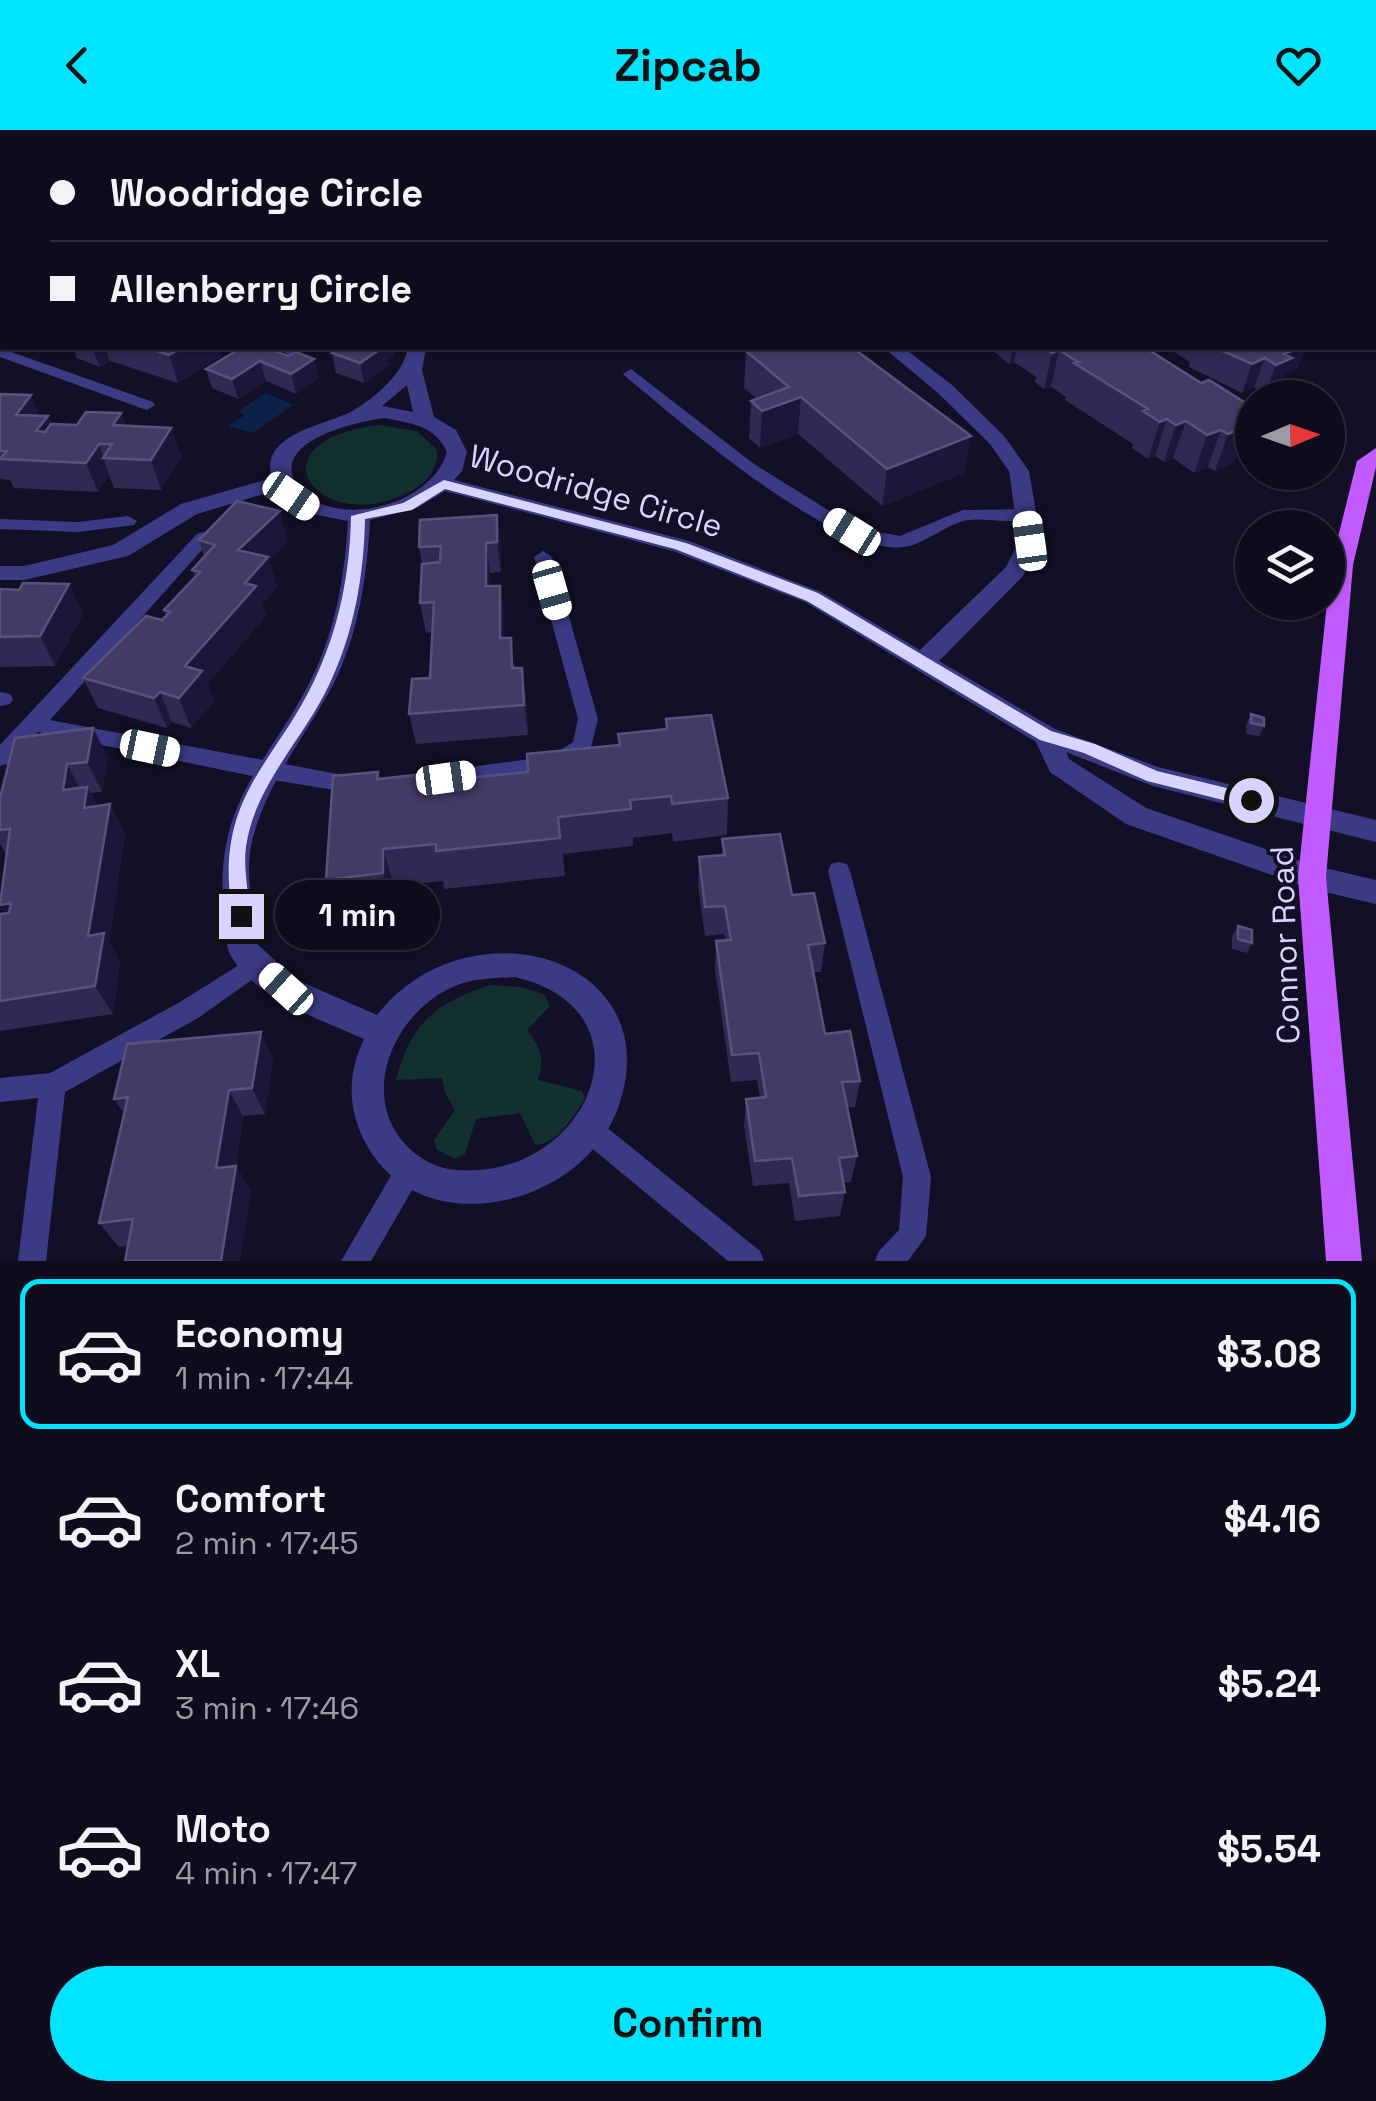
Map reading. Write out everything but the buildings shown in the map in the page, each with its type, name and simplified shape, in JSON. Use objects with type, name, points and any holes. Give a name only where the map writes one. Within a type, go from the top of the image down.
[{"type":"main road","name":"Connor Road","points":[[1344,1261],[1312,877],[1342,565],[1368,460],[1376,454]]},
{"type":"street","points":[[417,350],[412,370],[425,419]]},
{"type":"street","points":[[896,350],[946,390],[997,440],[1019,471],[1030,541],[1015,571],[924,660]]},
{"type":"street","points":[[362,414],[412,370]]},
{"type":"street","points":[[395,413],[425,419],[453,440],[457,454],[454,469],[444,484],[407,506],[358,516],[308,507],[291,496],[282,482],[282,464],[292,447],[310,432],[362,414],[395,413]]},
{"type":"street","points":[[0,573],[24,574],[120,552],[189,509],[282,482]]},
{"type":"street","name":"Woodridge Circle","points":[[444,484],[680,546],[813,597],[1046,736],[1090,748],[1153,776],[1376,831]]},
{"type":"street","points":[[358,516],[358,558],[347,614],[322,684],[256,789],[236,848],[243,950],[286,989],[382,1032]]},
{"type":"street","name":"Woodridge Circle","points":[[1046,736],[1059,765],[1136,816],[1312,877],[1376,892]]},
{"type":"street","points":[[516,964],[552,974],[582,993],[602,1022],[612,1056],[608,1094],[591,1131],[563,1160],[526,1181],[485,1190],[445,1186],[409,1170],[382,1143],[368,1107],[368,1068],[382,1032],[407,1001],[440,978],[477,966],[516,964]]},
{"type":"lane","points":[[0,352],[147,406]]},
{"type":"lane","points":[[630,374],[748,468],[852,532],[902,542],[963,514],[1026,514]]},
{"type":"lane","points":[[0,524],[78,528],[128,521]]},
{"type":"lane","points":[[0,758],[203,538]]},
{"type":"lane","points":[[34,724],[267,772],[383,787],[556,763],[583,746],[588,719],[543,557]]},
{"type":"lane","points":[[839,871],[916,1178],[912,1236],[889,1261]]},
{"type":"lane","points":[[0,1090],[53,1086],[188,1010],[258,964]]},
{"type":"lane","points":[[32,1261],[53,1086]]},
{"type":"lane","points":[[591,1131],[750,1261]]},
{"type":"lane","points":[[355,1261],[409,1170]]},
{"type":"green space","points":[[379,425],[417,431],[437,450],[430,476],[409,492],[376,503],[347,504],[324,496],[310,482],[306,466],[315,449],[339,434]]},
{"type":"green space","points":[[490,985],[522,987],[545,995],[550,1006],[527,1030],[540,1054],[538,1080],[582,1091],[585,1098],[564,1128],[551,1140],[535,1145],[520,1113],[476,1119],[465,1154],[455,1159],[437,1150],[434,1140],[455,1110],[442,1078],[396,1080],[409,1044],[428,1018],[454,999]]},
{"type":"water","points":[[266,393],[293,405],[253,433],[228,426],[245,415],[238,411]]},
{"type":"route","points":[[241,916],[236,848],[256,789],[322,684],[347,614],[358,558],[358,516],[383,514],[407,506],[444,484],[680,546],[813,597],[1046,736],[1090,748],[1153,776],[1251,800]]}]
